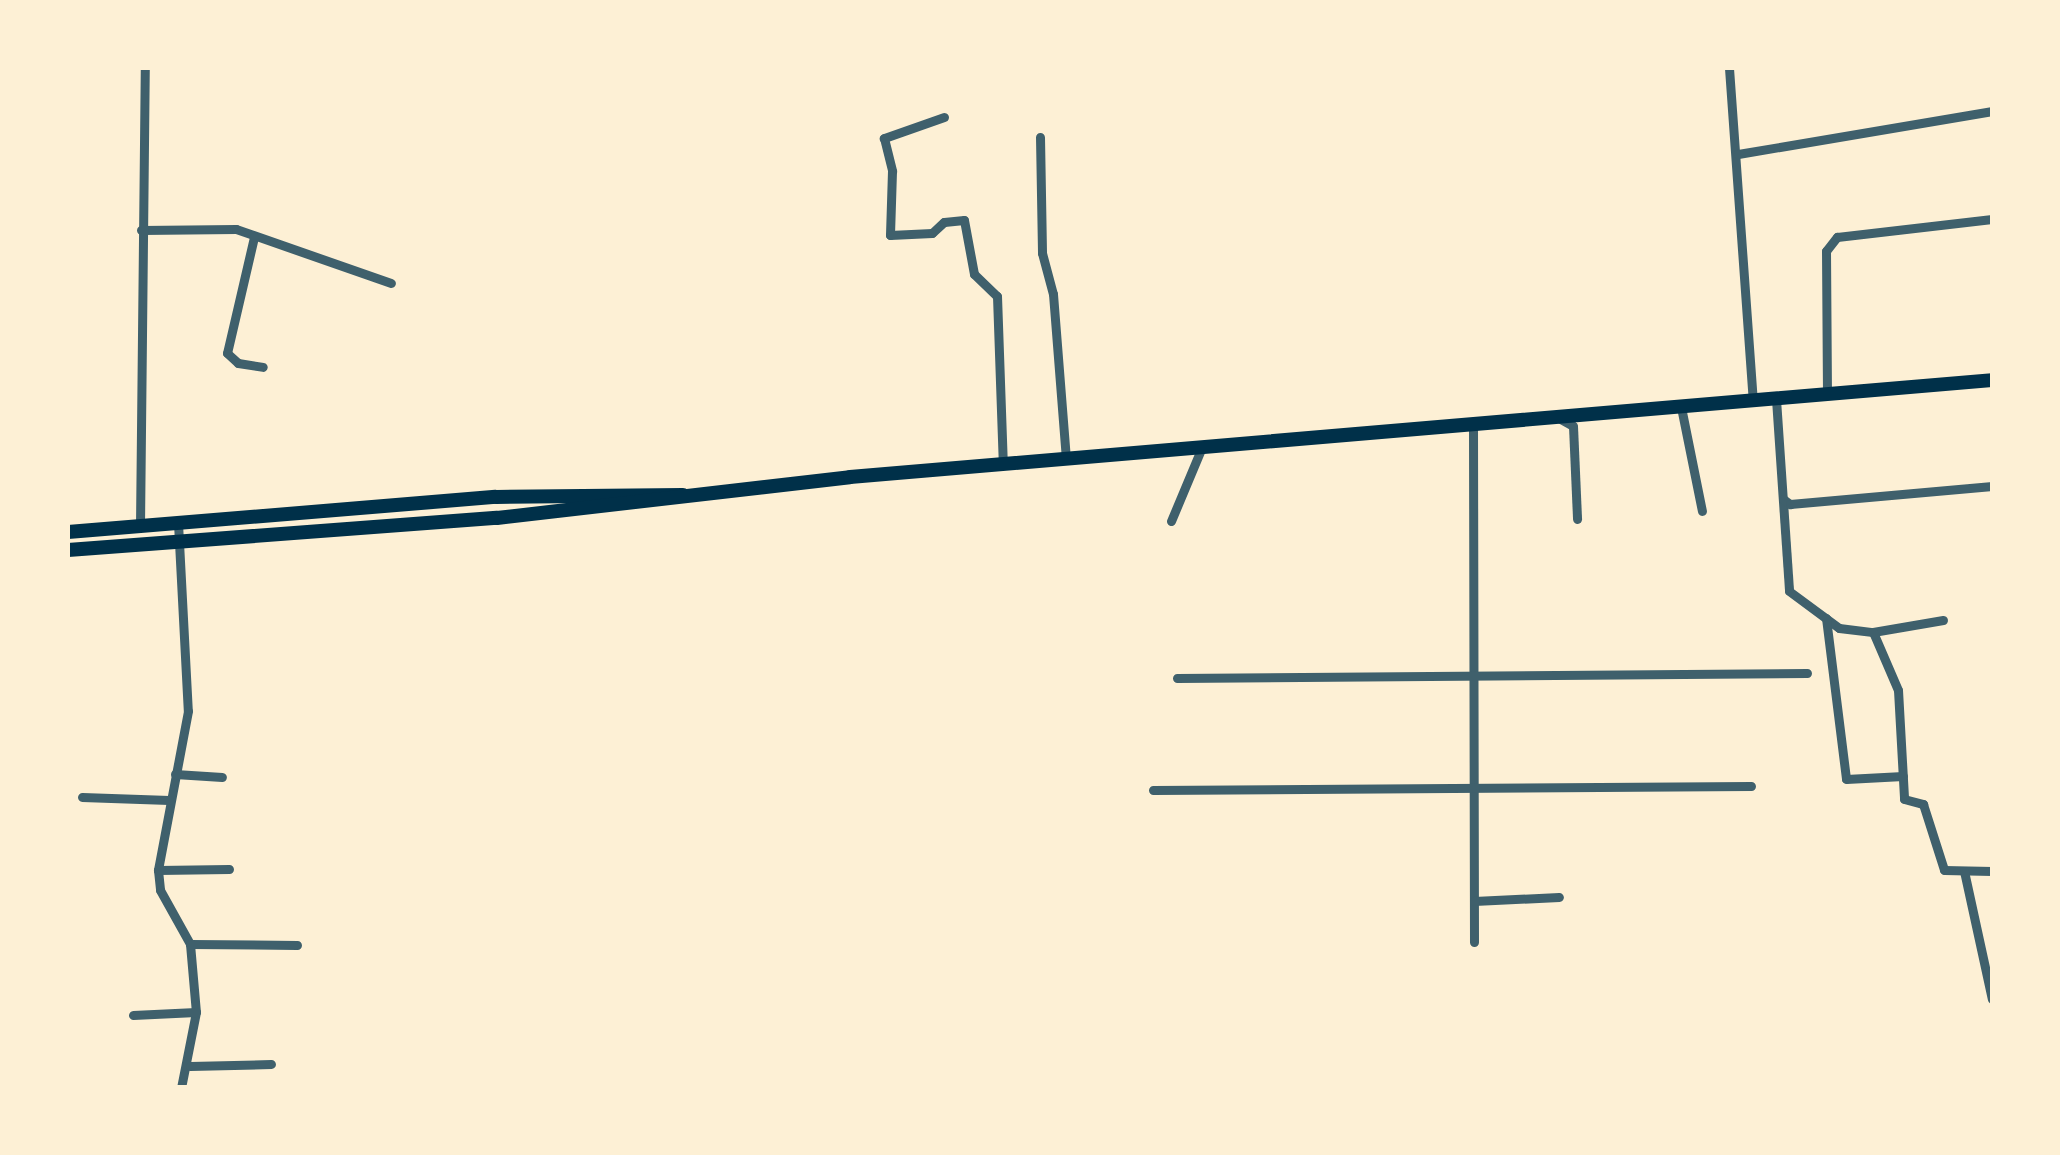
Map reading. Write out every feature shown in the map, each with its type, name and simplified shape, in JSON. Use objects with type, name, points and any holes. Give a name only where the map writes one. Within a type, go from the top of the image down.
[{"type":"main road","points":[[68,550],[601,508],[684,495],[1066,459],[1992,380]]},
{"type":"main road","points":[[68,532],[496,497],[664,490],[684,495]]},
{"type":"street","points":[[140,526],[140,230],[146,68]]},
{"type":"street","points":[[1729,68],[1753,401]]},
{"type":"street","points":[[1738,154],[1992,111]]},
{"type":"street","points":[[944,117],[884,138],[892,171],[890,235],[932,234],[944,222],[964,220],[974,274],[997,296],[1003,466]]},
{"type":"street","points":[[1040,137],[1042,253],[1053,294],[1066,459]]},
{"type":"street","points":[[1828,394],[1826,251],[1837,237],[1992,219]]},
{"type":"street","points":[[140,230],[210,226],[254,236],[391,282]]},
{"type":"street","points":[[254,236],[226,353],[238,363],[263,367]]},
{"type":"street","points":[[1776,398],[1789,591],[1839,628],[1873,632],[1943,620]]},
{"type":"street","points":[[1681,407],[1702,510]]},
{"type":"street","points":[[1557,417],[1573,426],[1576,520]]},
{"type":"street","points":[[1473,423],[1477,791],[1474,942]]},
{"type":"street","points":[[1171,522],[1202,447]]},
{"type":"street","points":[[1783,500],[1992,486]]},
{"type":"street","points":[[178,523],[188,710],[158,870],[160,890],[190,944],[196,1012],[190,1066],[180,1088]]},
{"type":"street","points":[[1826,618],[1846,780],[1904,776]]},
{"type":"street","points":[[1873,632],[1898,690],[1904,799],[1922,804],[1944,870],[1992,871]]},
{"type":"street","points":[[1177,678],[1807,674]]},
{"type":"street","points":[[176,774],[222,776]]},
{"type":"street","points":[[1153,790],[1477,791],[1751,786]]},
{"type":"street","points":[[82,797],[169,800]]},
{"type":"street","points":[[158,870],[229,869]]},
{"type":"street","points":[[1964,871],[1992,999]]},
{"type":"street","points":[[1474,900],[1559,897]]},
{"type":"street","points":[[190,944],[297,945]]},
{"type":"street","points":[[134,1015],[196,1012]]},
{"type":"street","points":[[190,1066],[270,1064]]}]
